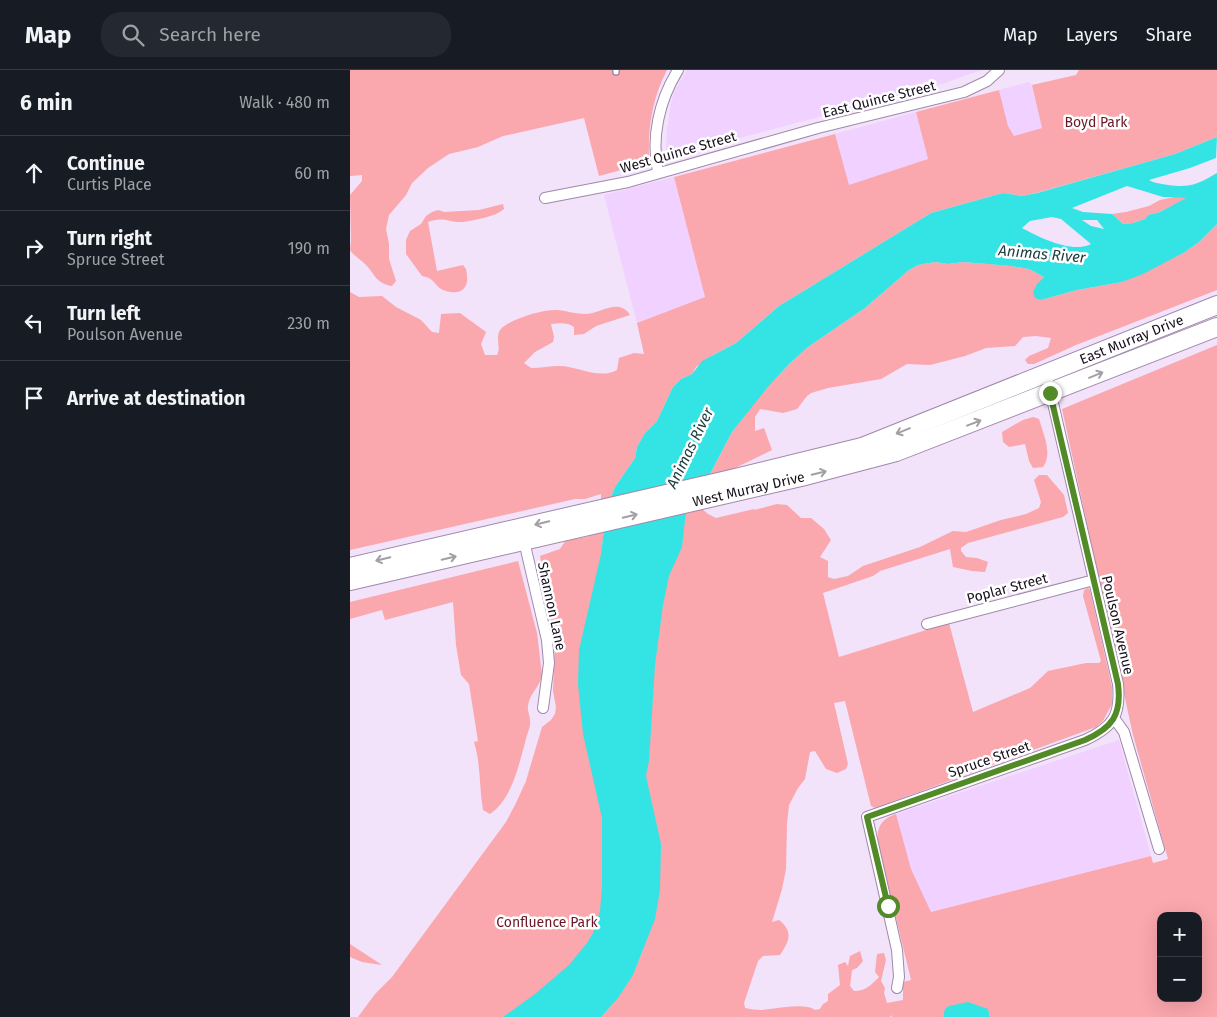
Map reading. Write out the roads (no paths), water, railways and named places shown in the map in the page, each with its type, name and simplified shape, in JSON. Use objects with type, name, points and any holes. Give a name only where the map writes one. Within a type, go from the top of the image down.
[{"type":"highway","name":"East Murray Drive","points":[[1046,373],[1217,305]]},
{"type":"highway","name":"East Murray Drive","points":[[1050,393],[1217,327]]},
{"type":"highway","name":"West Murray Drive","points":[[724,488],[875,442],[1046,373]]},
{"type":"highway","name":"West Murray Drive","points":[[350,567],[586,519],[724,488],[840,468],[896,452],[1050,393]]},
{"type":"highway","name":"West Murray Drive","points":[[350,581],[524,541],[586,519]]},
{"type":"street","points":[[658,172],[655,156],[657,125],[667,88],[678,70]]},
{"type":"street","name":"East Quince Street","points":[[818,128],[964,92],[987,81],[999,70]]},
{"type":"street","name":"West Quince Street","points":[[545,198],[628,182],[818,128]]},
{"type":"street","name":"Poulson Avenue","points":[[1046,373],[1118,684],[1118,709],[1114,718]]},
{"type":"street","name":"Shannon Lane","points":[[524,541],[547,640],[549,663],[542,708]]},
{"type":"street","name":"Poplar Street","points":[[927,624],[1094,580]]},
{"type":"street","points":[[1114,718],[1124,732],[1159,849]]},
{"type":"street","name":"Spruce Street","points":[[897,988],[900,977],[897,950],[867,817],[1085,740],[1104,731],[1114,718]]},
{"type":"water","name":"Animas River","points":[[1217,137],[1216,158],[1149,180],[1156,183],[1182,186],[1199,182],[1217,173],[1217,224],[1199,242],[1185,252],[1143,274],[1122,282],[1077,290],[1041,300],[1035,298],[1033,292],[1037,284],[1044,277],[1029,269],[963,262],[948,264],[935,262],[918,265],[909,270],[865,308],[808,347],[789,364],[732,432],[710,474],[686,511],[682,547],[669,576],[663,605],[655,665],[649,761],[646,776],[661,844],[660,890],[655,919],[633,975],[618,998],[601,1017],[503,1017],[535,994],[569,965],[593,933],[600,911],[602,818],[583,734],[578,684],[579,650],[601,554],[611,497],[615,487],[635,458],[637,447],[645,433],[657,421],[673,387],[681,379],[692,374],[702,361],[736,343],[779,306],[931,213],[1003,193],[1022,196],[1037,193],[1175,154]],"holes":[[[1127,186],[1163,197],[1186,198],[1160,212],[1148,215],[1145,219],[1123,224],[1112,214],[1083,212],[1072,208]],[[1052,217],[1061,219],[1091,244],[1075,247],[1046,240],[1022,228],[1030,221]],[[1082,220],[1097,220],[1104,229],[1091,226]]]},
{"type":"water","points":[[968,1002],[988,1009],[990,1017],[943,1017],[945,1009],[949,1006]]},
{"type":"park label","name":"Boyd Park","points":[[1096,122]]},
{"type":"park label","name":"Confluence Park","points":[[547,922]]}]
